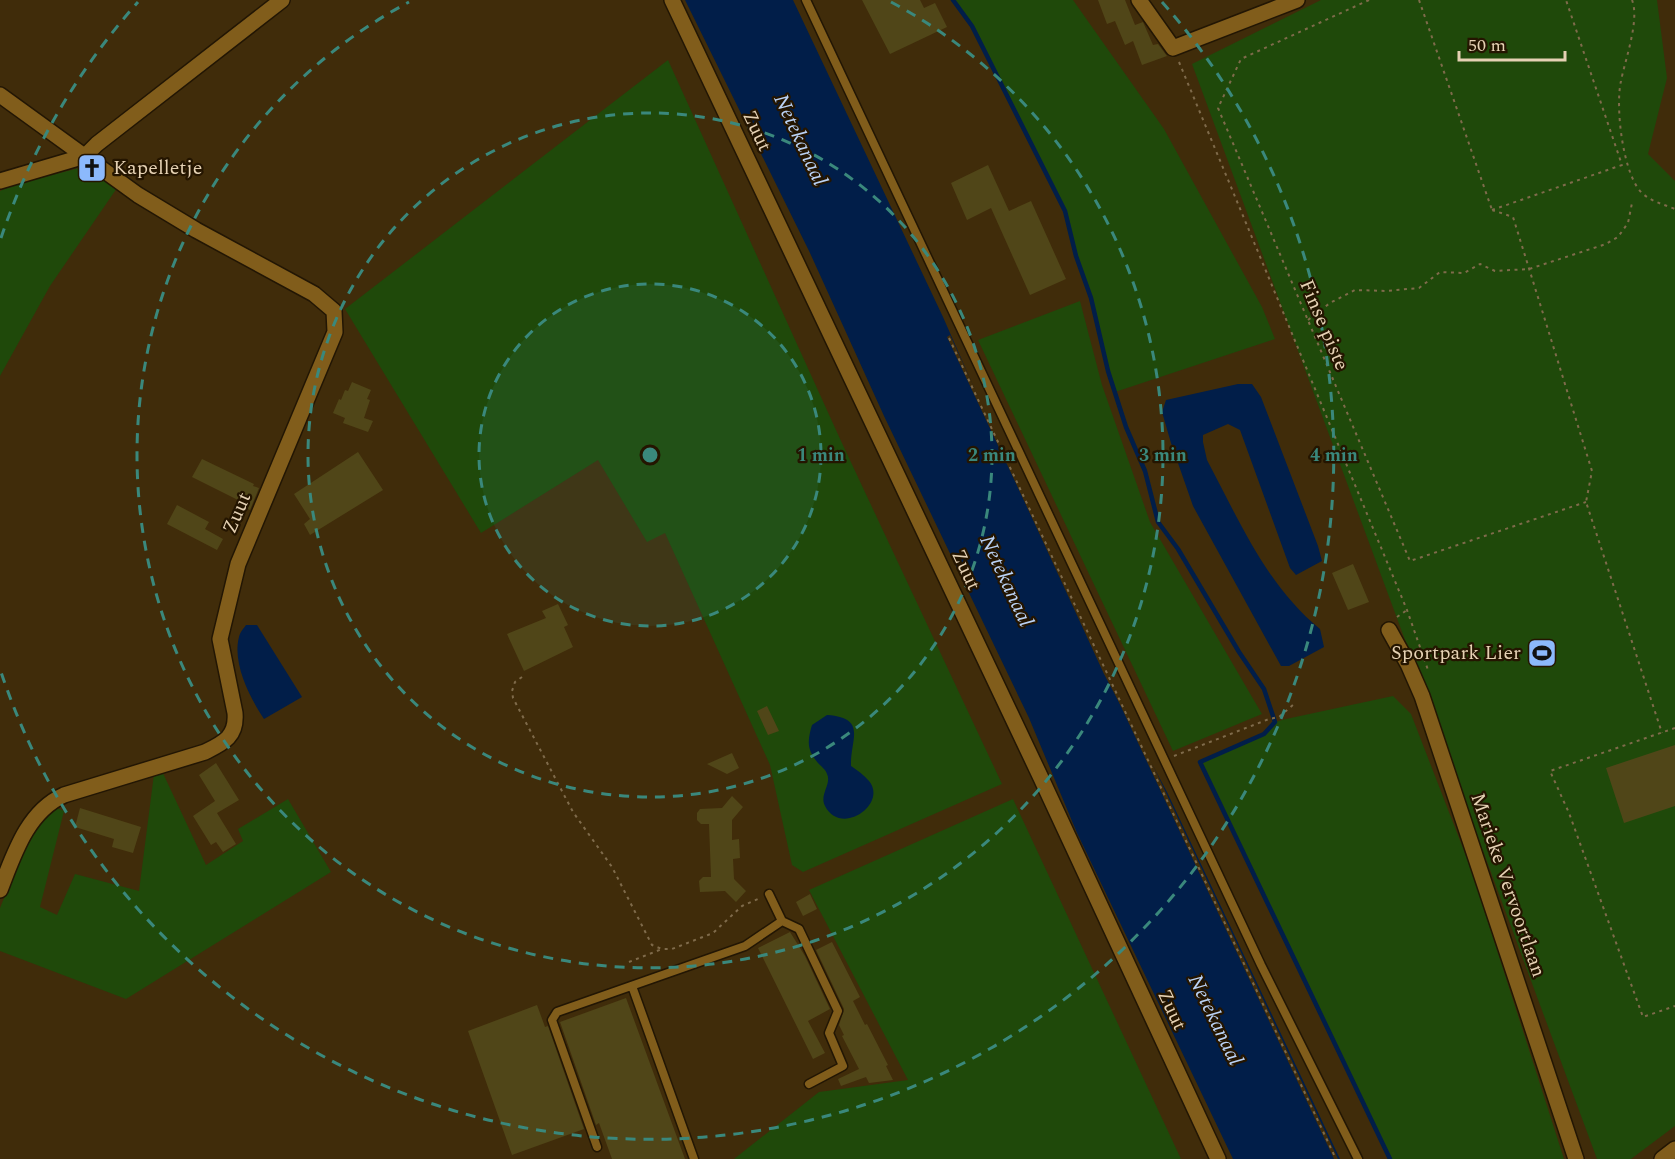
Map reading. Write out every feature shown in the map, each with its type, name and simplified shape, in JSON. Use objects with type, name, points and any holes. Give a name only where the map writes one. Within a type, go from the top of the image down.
[{"type":"street","points":[[0,181],[86,156],[97,144],[282,0]]},
{"type":"street","name":"Zuut","points":[[672,0],[1041,778],[1218,1159]]},
{"type":"street","points":[[1138,0],[1173,48],[1297,0]]},
{"type":"street","name":"Zuut","points":[[0,94],[148,201],[196,230],[314,294],[334,311],[334,332],[238,564],[226,608],[220,639],[235,714],[236,724],[231,734],[224,743],[205,752],[51,801],[43,807],[31,823],[18,846],[0,890]]},
{"type":"street","name":"Marieke Vervoortlaan","points":[[1389,630],[1422,696],[1576,1159]]},
{"type":"street","points":[[1662,1159],[1675,1149]]},
{"type":"lane","points":[[806,0],[1261,964],[1358,1159]]},
{"type":"lane","points":[[769,894],[782,921],[799,929],[838,1011],[829,1033],[843,1066],[808,1084]]},
{"type":"lane","points":[[597,1148],[552,1020],[557,1012],[746,946],[782,921]]},
{"type":"lane","points":[[632,986],[694,1159]]},
{"type":"path","name":"Finse piste","points":[[1369,0],[1241,59],[1218,108],[1410,561],[1586,502]]},
{"type":"path","points":[[1419,0],[1492,210]]},
{"type":"path","points":[[1492,210],[1622,165],[1566,0]]},
{"type":"path","points":[[1632,0],[1635,8],[1620,85],[1620,120],[1630,171],[1641,192],[1655,203],[1675,209]]},
{"type":"path","points":[[1173,48],[1407,610],[1428,670]]},
{"type":"path","points":[[1307,320],[1330,303],[1355,290],[1386,291],[1419,288],[1440,272],[1464,273],[1480,264],[1495,271],[1529,269],[1606,244],[1618,237],[1628,223],[1632,203]]},
{"type":"path","points":[[1492,210],[1513,217],[1592,471],[1586,502],[1662,733]]},
{"type":"path","points":[[949,338],[1336,1159]]},
{"type":"path","points":[[522,677],[515,682],[512,691],[513,698],[573,812],[612,867],[644,934],[652,945],[662,950]]},
{"type":"path","points":[[1165,759],[1279,717],[1294,704]]},
{"type":"path","points":[[1675,728],[1550,771],[1569,813],[1643,1017],[1675,1006]]},
{"type":"path","points":[[629,962],[713,933],[742,906],[769,894]]},
{"type":"green space","points":[[953,0],[1073,0],[1164,129],[1262,307],[1275,339],[1115,392],[1091,298],[1076,256],[1065,211],[972,26]]},
{"type":"green space","name":"Sportpark Lier","points":[[1321,0],[1657,0],[1667,78],[1648,154],[1675,181],[1675,1126],[1631,1159],[1597,1159],[1192,64]]},
{"type":"green space","points":[[668,60],[841,441],[1002,784],[803,872],[792,865],[770,765],[665,533],[647,542],[598,460],[481,533],[345,309]]},
{"type":"green space","points":[[83,167],[117,188],[50,286],[0,376],[0,191],[13,185]]},
{"type":"green space","points":[[1080,301],[1102,385],[1150,522],[1262,714],[1173,751],[978,340]]},
{"type":"green space","points":[[1393,696],[1411,714],[1471,869],[1564,1159],[1390,1159],[1200,762],[1264,734],[1275,722]]},
{"type":"green space","points":[[161,769],[206,865],[243,841],[238,829],[288,799],[331,872],[126,999],[0,951],[0,908],[33,826],[52,806],[64,811],[40,907],[57,915],[75,874],[139,891],[154,774]]},
{"type":"green space","points":[[1013,799],[1181,1159],[734,1159],[819,1092],[908,1080],[809,890]]},
{"type":"water","name":"Netekanaal","points":[[685,0],[793,0],[943,317],[1104,674],[1167,792],[1340,1159],[1233,1159],[1077,833],[1029,718],[884,416],[810,253]]},
{"type":"water","points":[[1238,384],[1252,384],[1261,397],[1322,561],[1296,575],[1290,568],[1240,430],[1228,424],[1203,435],[1207,460],[1255,551],[1284,592],[1320,629],[1324,647],[1289,666],[1281,666],[1193,506],[1162,412],[1166,400]]},
{"type":"water","points":[[246,625],[257,625],[302,697],[264,719],[248,691],[240,669],[237,647],[241,632]]},
{"type":"water","points":[[827,715],[848,720],[852,725],[854,739],[851,766],[869,781],[873,790],[868,807],[851,818],[832,815],[825,806],[823,798],[828,778],[826,771],[810,750],[809,736],[812,725]]},
{"type":"pier","points":[[950,335],[1107,673],[1128,712],[1338,1159],[1334,1159],[947,337]]},
{"type":"building","points":[[862,0],[920,0],[924,8],[935,3],[947,27],[890,54]]},
{"type":"building","points":[[1098,0],[1125,0],[1135,25],[1143,22],[1153,45],[1158,44],[1167,56],[1142,65],[1133,41],[1125,45],[1115,21],[1107,24]]},
{"type":"building","points":[[988,165],[1009,211],[1031,201],[1066,279],[1030,295],[991,208],[967,220],[951,183]]},
{"type":"building","points":[[352,382],[371,390],[364,418],[373,421],[368,432],[343,423],[345,418],[333,413],[339,399],[341,400],[345,390],[348,391]]},
{"type":"building","points":[[358,452],[383,490],[310,535],[304,524],[310,519],[294,494]]},
{"type":"building","points":[[202,459],[259,488],[250,510],[238,504],[240,501],[192,477]]},
{"type":"building","points":[[177,505],[209,522],[205,529],[223,539],[217,550],[167,524]]},
{"type":"building","points":[[1353,564],[1369,602],[1348,610],[1332,573]]},
{"type":"building","points":[[558,604],[568,625],[564,627],[573,647],[524,671],[507,634],[546,618],[542,611]]},
{"type":"building","points":[[767,706],[779,731],[768,735],[757,711]]},
{"type":"building","points":[[1675,745],[1675,806],[1624,823],[1606,768]]},
{"type":"building","points":[[732,753],[739,768],[727,774],[707,764]]},
{"type":"building","points":[[216,763],[239,800],[217,813],[236,844],[223,852],[216,842],[211,845],[193,816],[215,801],[199,775]]},
{"type":"building","points":[[732,796],[743,807],[732,820],[732,840],[739,839],[740,858],[733,859],[734,879],[746,891],[736,902],[725,891],[700,892],[699,881],[703,877],[711,877],[709,824],[701,824],[697,820],[697,813],[700,809],[722,808]]},
{"type":"building","points":[[80,808],[141,827],[133,853],[112,847],[114,839],[75,827]]},
{"type":"building","points":[[810,894],[817,909],[803,916],[796,902]]},
{"type":"building","points":[[790,932],[805,956],[830,1009],[808,1021],[825,1053],[813,1059],[758,948]]},
{"type":"building","points":[[832,942],[860,997],[853,1001],[888,1065],[886,1066],[893,1080],[869,1083],[866,1077],[841,1086],[838,1079],[859,1069],[842,1036],[844,1035],[839,1025],[844,1009],[816,950]]},
{"type":"building","points":[[626,998],[685,1159],[612,1159],[599,1123],[596,1125],[560,1022]]},
{"type":"building","points":[[537,1005],[545,1027],[548,1026],[584,1129],[512,1155],[468,1031]]},
{"type":"waterway","points":[[953,0],[972,26],[1065,211],[1076,256],[1091,298],[1108,371],[1126,427],[1145,471],[1158,522],[1178,549],[1239,652],[1264,689],[1275,722],[1264,734],[1200,762],[1390,1159]]},
{"type":"place","name":"Kapelletje","points":[[92,168]]},
{"type":"place","name":"Sportpark Lier","points":[[1542,653]]}]
